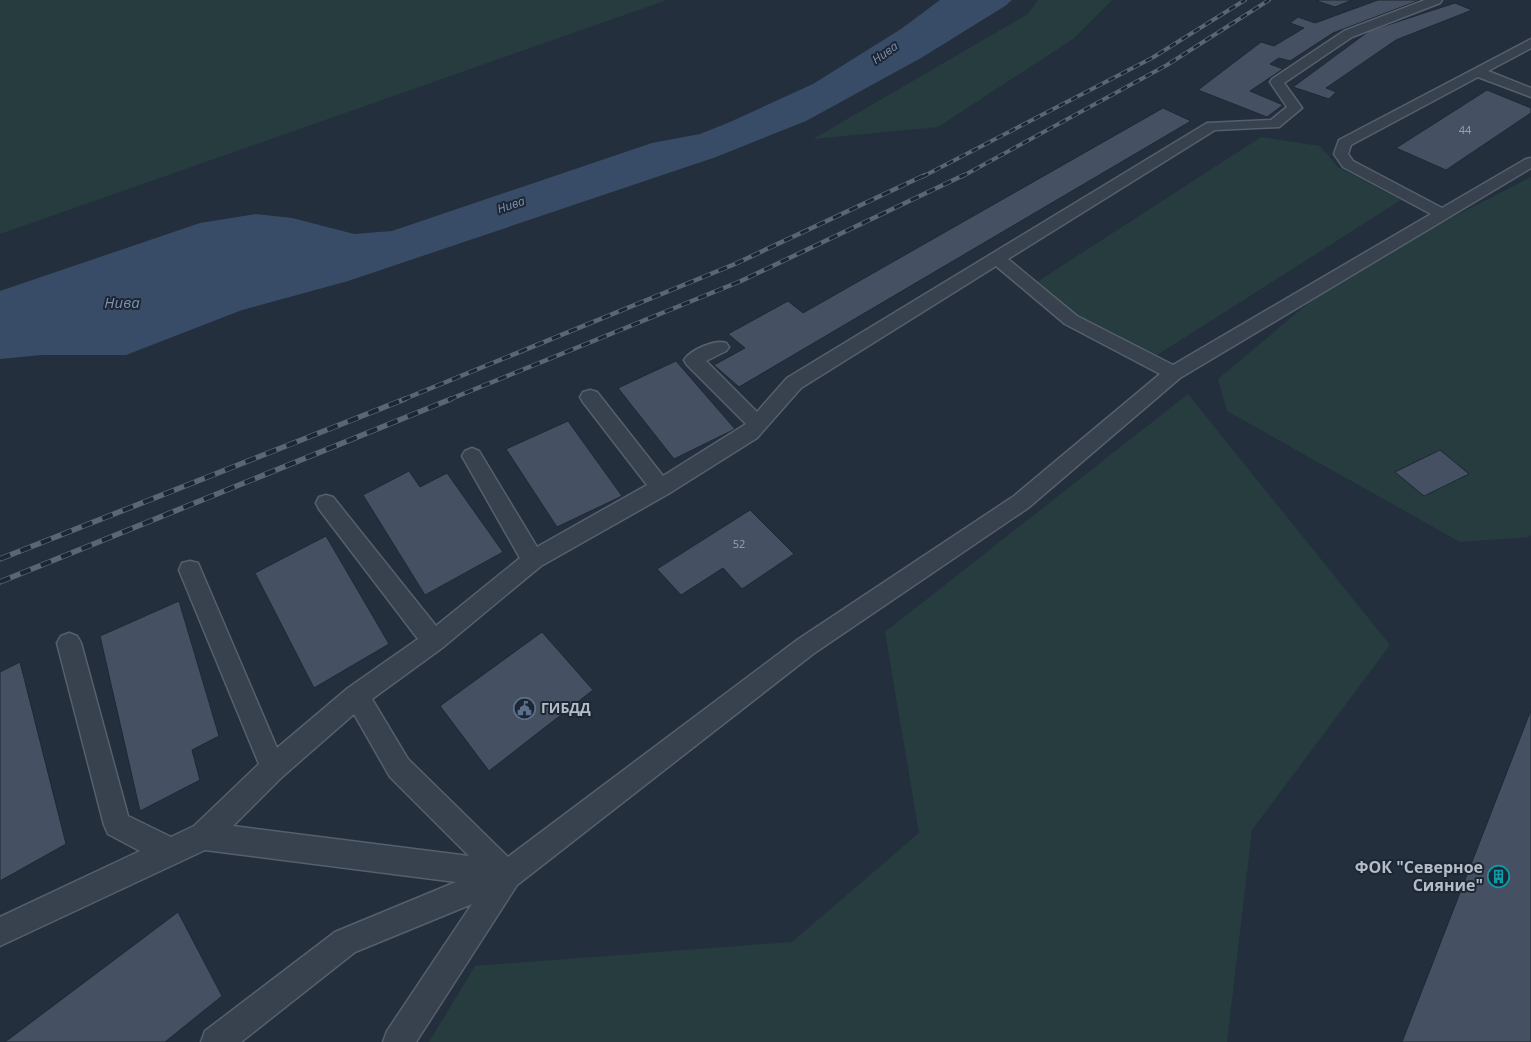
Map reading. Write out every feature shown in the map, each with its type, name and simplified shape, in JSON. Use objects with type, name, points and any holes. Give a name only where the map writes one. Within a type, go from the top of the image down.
[{"type":"lane","points":[[0,932],[170,850],[204,836],[273,768],[357,696],[434,641],[533,560],[661,488],[750,433],[794,383],[1212,126],[1274,124],[1295,108],[1277,82],[1348,34],[1436,0]]},
{"type":"lane","points":[[1444,215],[1348,164],[1341,154],[1344,143],[1531,43]]},
{"type":"lane","points":[[1477,72],[1531,93]]},
{"type":"lane","points":[[216,1042],[345,942],[507,875],[806,647],[1021,502],[1173,373],[1531,162]]},
{"type":"lane","points":[[996,258],[1071,320],[1173,373]]},
{"type":"lane","points":[[720,347],[693,360],[758,424]]},
{"type":"lane","points":[[590,397],[661,488]]},
{"type":"lane","points":[[472,456],[533,560]]},
{"type":"lane","points":[[326,503],[434,641]]},
{"type":"lane","points":[[190,570],[273,768]]},
{"type":"lane","points":[[69,642],[116,825],[170,850]]},
{"type":"lane","points":[[357,696],[399,768],[507,875]]},
{"type":"lane","points":[[204,836],[507,875]]},
{"type":"lane","points":[[398,1042],[507,875]]},
{"type":"green space","points":[[0,0],[667,0],[0,234]]},
{"type":"green space","points":[[1038,0],[1112,0],[1073,39],[938,127],[813,139],[1028,14]]},
{"type":"green space","points":[[1261,137],[1320,146],[1338,167],[1401,200],[1157,355],[1083,320],[1037,282]]},
{"type":"green space","points":[[1531,177],[1531,535],[1529,537],[1460,542],[1227,411],[1218,379],[1343,274]]},
{"type":"green space","points":[[1188,394],[1390,645],[1252,830],[1227,1042],[429,1042],[475,966],[792,942],[919,833],[885,632]]},
{"type":"water","name":"Нива","points":[[940,0],[1012,0],[921,58],[806,121],[716,157],[348,281],[242,310],[126,355],[42,355],[0,359],[0,291],[200,223],[256,214],[292,218],[354,234],[392,231],[652,143],[700,134],[730,122],[813,84],[901,29]]},
{"type":"building","points":[[1352,0],[1335,7],[1317,1]]},
{"type":"building","points":[[1378,0],[1420,0],[1333,33],[1290,61],[1279,58],[1270,64],[1283,69],[1250,91],[1283,105],[1267,117],[1198,90],[1261,42],[1274,46],[1304,28],[1290,23],[1298,17],[1315,23]]},
{"type":"building","points":[[1455,3],[1472,10],[1396,40],[1326,88],[1336,92],[1329,99],[1293,87],[1369,31]]},
{"type":"building","points":[[1487,90],[1531,108],[1531,113],[1446,170],[1396,148]]},
{"type":"building","points":[[1163,108],[1191,121],[739,387],[714,365],[745,348],[728,334],[788,301],[803,313]]},
{"type":"building","points":[[676,361],[735,429],[674,459],[618,388]]},
{"type":"building","points":[[568,421],[622,496],[557,527],[506,449]]},
{"type":"building","points":[[1440,450],[1469,474],[1424,496],[1395,472]]},
{"type":"building","points":[[409,471],[420,487],[447,473],[503,552],[425,595],[363,495]]},
{"type":"building","points":[[750,510],[794,554],[742,589],[723,568],[681,595],[657,569]]},
{"type":"building","points":[[326,536],[389,644],[314,688],[255,573]]},
{"type":"building","points":[[179,601],[219,736],[192,750],[200,780],[140,811],[100,636]]},
{"type":"building","points":[[542,632],[593,690],[489,771],[440,706]]},
{"type":"building","points":[[20,662],[66,844],[0,881],[0,672]]},
{"type":"building","name":"ФОК \"Северное Сияние\"","points":[[1531,710],[1531,1042],[1402,1042]]},
{"type":"building","points":[[178,912],[222,996],[165,1042],[5,1042]]},
{"type":"railway","points":[[922,177],[1152,58],[1245,0]]},
{"type":"railway","points":[[961,177],[1167,65],[1269,0]]},
{"type":"railway","points":[[402,400],[735,264],[925,175]]},
{"type":"railway","points":[[448,400],[741,281],[964,175]]},
{"type":"railway","points":[[0,559],[405,399]]},
{"type":"railway","points":[[0,582],[451,399]]},
{"type":"place","name":"ГИБДД","points":[[525,708]]},
{"type":"place","name":"ФОК \"Северное Сияние\"","points":[[1499,876]]}]
